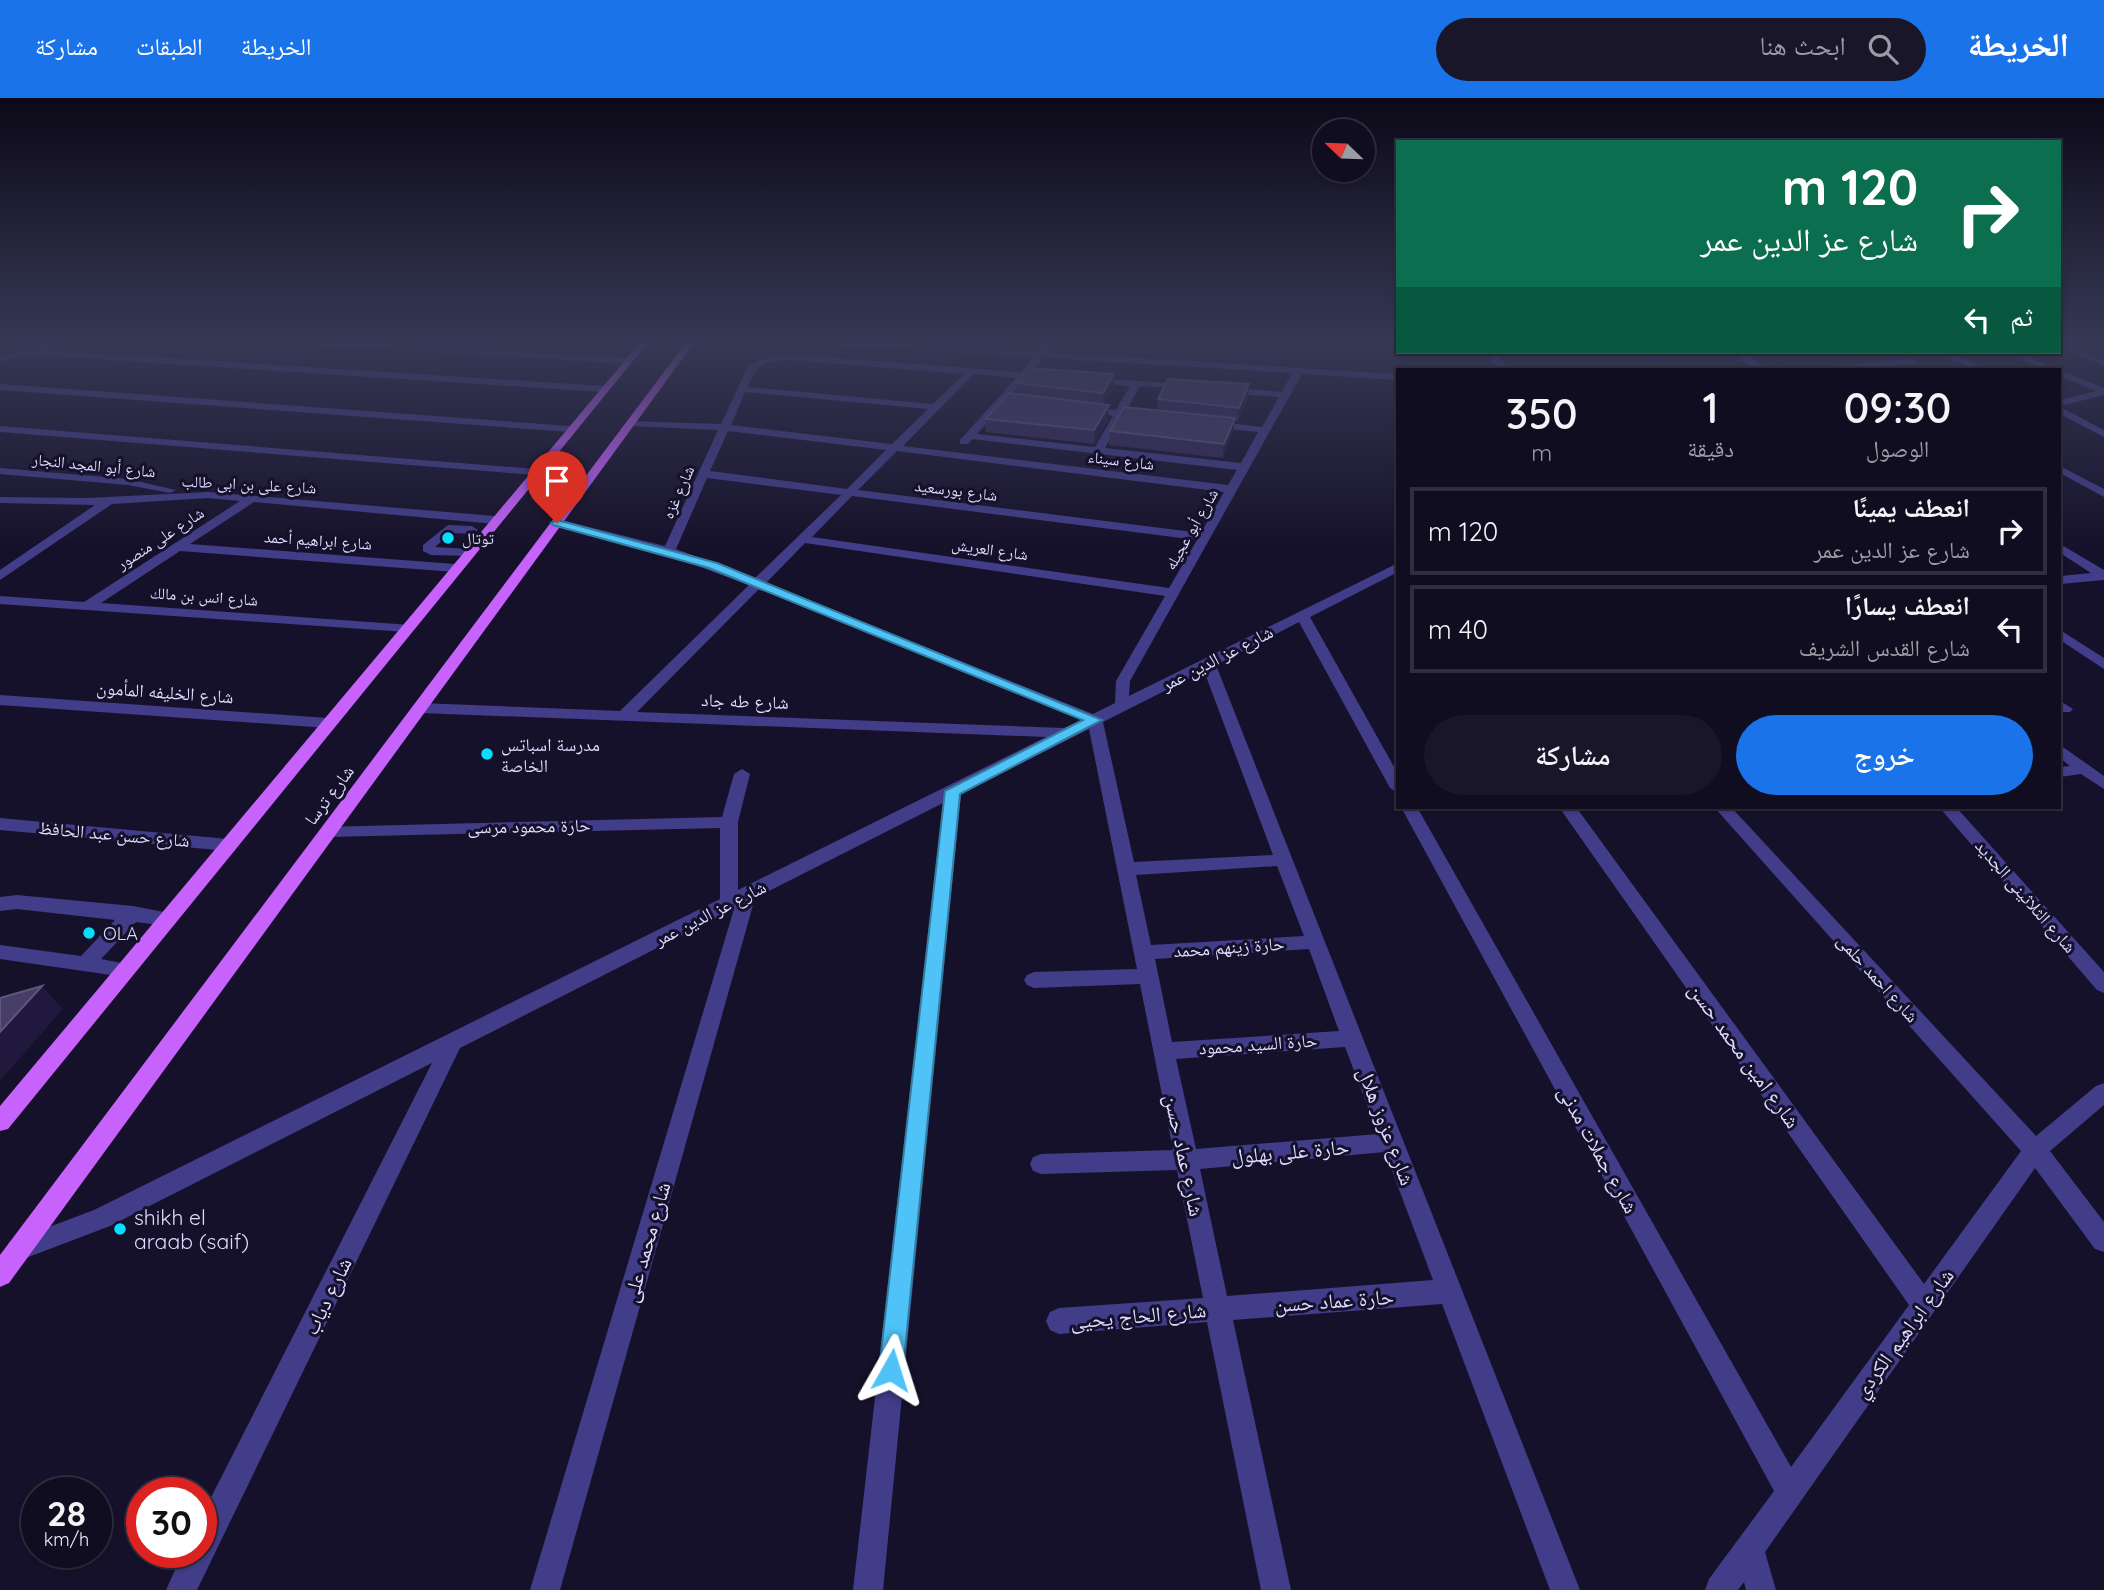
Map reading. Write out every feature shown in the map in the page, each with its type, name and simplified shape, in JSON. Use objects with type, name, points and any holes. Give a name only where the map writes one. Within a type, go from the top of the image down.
[{"type":"main road","points":[[0,1122],[586,410]]},
{"type":"main road","name":"شارع ترسا","points":[[0,1275],[641,410]]},
{"type":"street","points":[[307,410],[570,429]]},
{"type":"street","name":"شارع غزه","points":[[669,551],[732,410]]},
{"type":"street","points":[[624,716],[932,410]]},
{"type":"street","points":[[952,455],[992,410]]},
{"type":"street","points":[[1085,410],[1159,418]]},
{"type":"street","points":[[1098,450],[1121,410]]},
{"type":"street","name":"شارع أبو عجيله","points":[[1123,706],[1123,681],[1276,410]]},
{"type":"street","points":[[2061,411],[2104,434]]},
{"type":"street","points":[[1199,422],[1265,430]]},
{"type":"street","name":"شارع سيناء","points":[[631,424],[725,427],[1231,489]]},
{"type":"street","points":[[0,429],[535,472]]},
{"type":"street","points":[[969,436],[1244,467]]},
{"type":"street","points":[[2061,470],[2104,494]]},
{"type":"street","name":"شارع أبو المجد النجار","points":[[0,471],[136,483],[183,495]]},
{"type":"street","name":"شارع بورسعيد","points":[[704,474],[1204,537]]},
{"type":"street","name":"شارع على بن ابى طالب","points":[[0,500],[108,501],[183,495],[253,498],[490,526]]},
{"type":"street","name":"شارع على منصور","points":[[87,606],[253,498]]},
{"type":"street","points":[[0,576],[108,501]]},
{"type":"street","points":[[557,523],[669,551],[758,583],[1095,720]]},
{"type":"street","points":[[468,553],[431,551],[426,548],[448,529],[490,526]]},
{"type":"street","name":"شارع العريش","points":[[802,539],[1173,593]]},
{"type":"street","name":"شارع ابراهيم أحمد","points":[[178,547],[455,568]]},
{"type":"street","points":[[2061,549],[2104,576]]},
{"type":"street","name":"شارع عز الدين عمر","points":[[18,1250],[102,1218],[1396,569]]},
{"type":"street","points":[[2061,580],[2104,576]]},
{"type":"street","name":"شارع انس بن مالك","points":[[0,600],[406,628]]},
{"type":"street","points":[[1302,615],[1396,784]]},
{"type":"street","points":[[2061,635],[2104,665]]},
{"type":"street","name":"شارع عزوز هلال","points":[[1208,663],[1565,1590]]},
{"type":"street","name":"شارع الخليفه المأمون","points":[[0,700],[328,723]]},
{"type":"street","name":"شارع طه جاد","points":[[420,708],[1069,733]]},
{"type":"street","name":"شارع عماد حسن","points":[[1095,720],[1276,1590]]},
{"type":"street","points":[[2061,751],[2104,784]]},
{"type":"street","points":[[2061,772],[2085,769]]},
{"type":"street","name":"شارع محمد على","points":[[545,1590],[738,899],[729,822],[742,774]]},
{"type":"street","points":[[868,1590],[953,791]]},
{"type":"street","name":"شارع جملات مدنى","points":[[1410,809],[1790,1492]]},
{"type":"street","name":"شارع امين محمد حسن","points":[[1568,809],[1923,1303]]},
{"type":"street","name":"شارع احمد حلمى","points":[[1723,809],[2035,1150],[2104,1241]]},
{"type":"street","name":"شارع الثلاثينى الجديد","points":[[1949,809],[2104,985]]},
{"type":"street","name":"حارة محمود مرسى","points":[[329,831],[729,822]]},
{"type":"street","name":"شارع حسن عبد الحافظ","points":[[0,824],[228,845]]},
{"type":"street","points":[[1126,869],[1284,860]]},
{"type":"street","points":[[0,904],[17,902],[133,913],[167,919]]},
{"type":"street","points":[[86,963],[133,913]]},
{"type":"street","name":"حارة زينهم محمد","points":[[1143,953],[1316,942]]},
{"type":"street","points":[[0,952],[125,970]]},
{"type":"street","points":[[1034,980],[1148,976]]},
{"type":"street","name":"حارة السيد محمود","points":[[1163,1051],[1352,1038]]},
{"type":"street","name":"شارع دياب","points":[[217,1516],[452,1043]]},
{"type":"street","name":"شارع ابراهيم الكردي","points":[[1720,1590],[2035,1150],[2104,1092]]},
{"type":"street","name":"حارة على بهلول","points":[[1041,1164],[1186,1160],[1393,1142]]},
{"type":"street","name":"حارة عماد حسن","points":[[1217,1309],[1450,1291]]},
{"type":"street","name":"شارع الحاج يحيى","points":[[1059,1321],[1217,1309]]},
{"type":"street","points":[[1749,1549],[1760,1590]]},
{"type":"street","name":"شارع دياب","points":[[181,1590],[191,1568]]},
{"type":"building","points":[[994,410],[1106,410],[1094,430],[985,419]]},
{"type":"building","points":[[1122,410],[1235,418],[1224,444],[1110,431]]},
{"type":"building","points":[[42,986],[0,1032],[0,998]]},
{"type":"place","name":"توتال","points":[[448,538]]},
{"type":"place","name":"مدرسة اسباتس الخاصة","points":[[487,754]]},
{"type":"place","name":"OLA","points":[[89,933]]},
{"type":"place","name":"shikh el araab (saif)","points":[[120,1229]]},
{"type":"route","points":[[557,523],[713,565],[1095,720],[953,791],[891,1370]]}]
